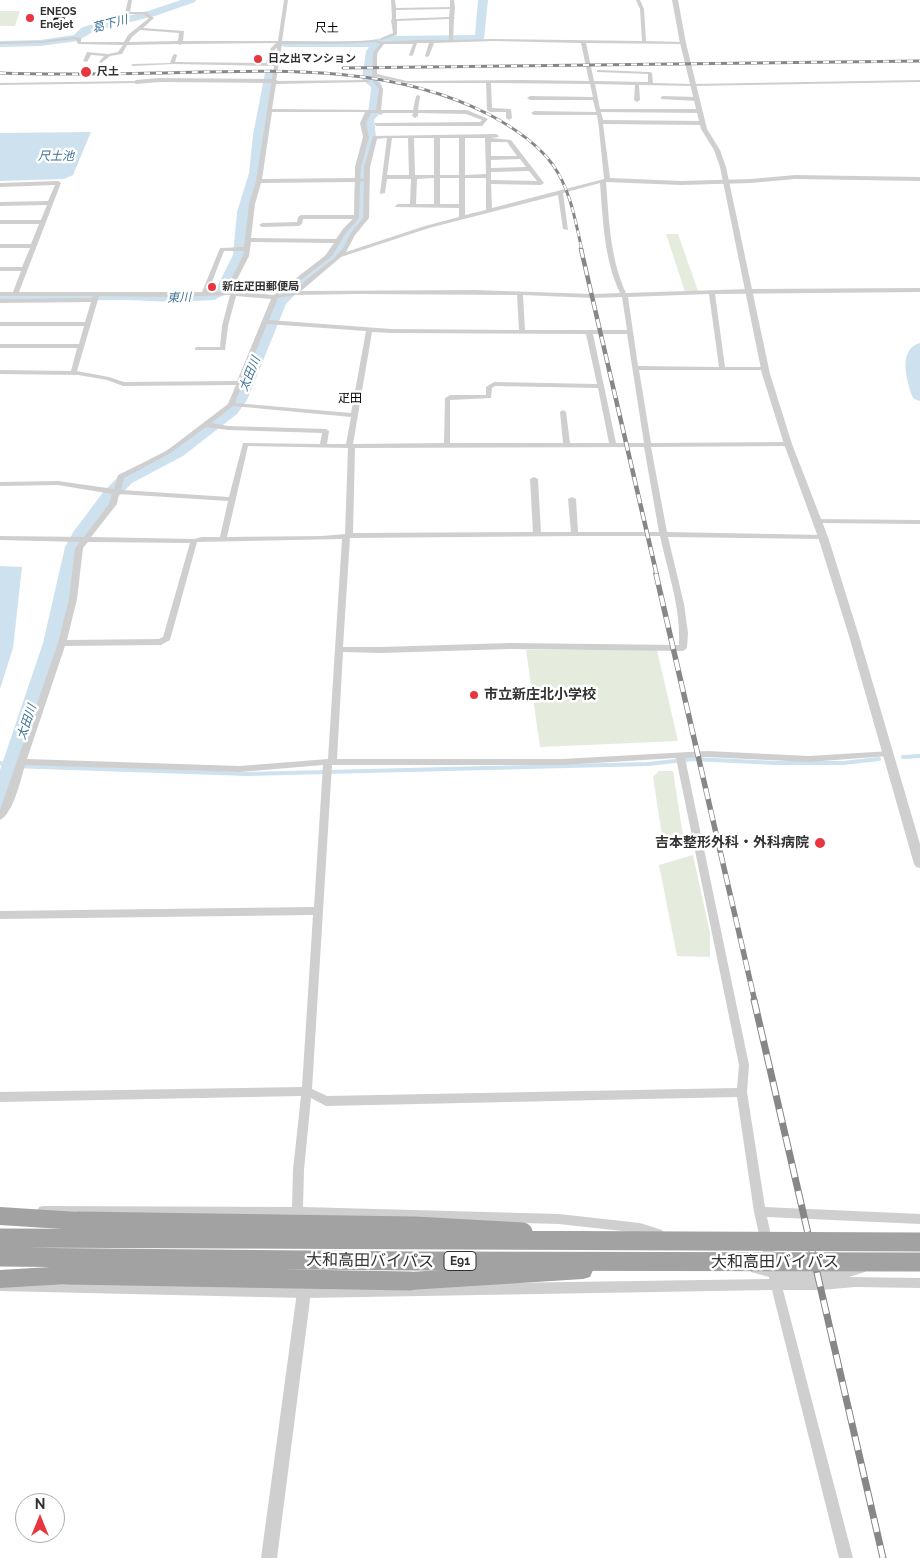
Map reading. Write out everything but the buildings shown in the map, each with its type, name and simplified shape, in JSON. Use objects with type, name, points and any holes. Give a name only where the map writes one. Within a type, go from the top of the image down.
[{"type":"highway","points":[[0,1214],[78,1221],[415,1226],[546,1233],[787,1236],[877,1242]]},
{"type":"highway","name":"大和高田バイパス","points":[[0,1238],[920,1242]]},
{"type":"highway","name":"大和高田バイパス","points":[[0,1257],[920,1262]]},
{"type":"highway","points":[[0,1279],[68,1276],[410,1281],[700,1262]]},
{"type":"street","points":[[85,61],[89,53],[108,54],[120,52],[137,29],[152,18],[147,15],[127,13],[130,0]]},
{"type":"street","points":[[197,349],[223,349],[230,294],[246,256],[252,204],[259,181],[286,0]]},
{"type":"street","points":[[0,42],[42,42],[76,39],[79,43],[126,44],[281,42],[314,44],[376,41],[395,34],[393,0]]},
{"type":"street","points":[[451,41],[452,0]]},
{"type":"street","points":[[638,0],[642,8],[644,42]]},
{"type":"street","points":[[675,0],[702,123],[717,150],[726,182],[764,368],[788,444],[823,537],[920,864]]},
{"type":"street","points":[[393,9],[453,8]]},
{"type":"street","points":[[393,20],[453,18]]},
{"type":"street","points":[[137,29],[182,32],[180,44]]},
{"type":"street","points":[[376,41],[382,43],[493,40],[683,42]]},
{"type":"street","points":[[405,54],[413,55],[416,41]]},
{"type":"street","points":[[268,65],[273,48],[281,42]]},
{"type":"street","points":[[427,56],[432,42]]},
{"type":"street","points":[[338,649],[408,651],[452,647],[529,646],[683,648],[684,638],[678,592],[663,534],[625,295],[614,265],[608,233],[601,122],[594,99],[583,42]]},
{"type":"street","points":[[380,137],[377,124],[381,112],[378,110],[381,90],[374,80],[375,52],[382,43]]},
{"type":"street","points":[[101,62],[108,54]]},
{"type":"street","points":[[172,63],[175,55]]},
{"type":"street","points":[[133,65],[172,63],[277,65]]},
{"type":"street","points":[[599,71],[650,73],[651,84]]},
{"type":"street","points":[[375,75],[407,82],[488,81],[693,85],[920,81]]},
{"type":"street","points":[[0,84],[159,80],[368,82]]},
{"type":"street","points":[[488,81],[490,110],[509,110],[509,118]]},
{"type":"street","points":[[637,84],[637,100]]},
{"type":"street","points":[[414,123],[418,96]]},
{"type":"street","points":[[530,98],[594,99]]},
{"type":"street","points":[[663,98],[696,99]]},
{"type":"street","points":[[270,110],[467,112],[485,119],[484,122],[377,124]]},
{"type":"street","points":[[0,817],[6,809],[23,762],[62,643],[73,598],[79,548],[113,504],[121,477],[167,453],[207,425],[232,404],[275,297],[327,257],[342,233],[357,217],[358,166],[366,137],[363,123],[368,110]]},
{"type":"street","points":[[534,114],[700,111]]},
{"type":"street","points":[[601,122],[702,123]]},
{"type":"street","points":[[437,206],[438,136]]},
{"type":"street","points":[[462,136],[462,218]]},
{"type":"street","points":[[296,293],[317,272],[339,256],[346,248],[353,233],[366,218],[367,168],[375,137],[462,136],[509,141],[541,183],[528,183],[488,176]]},
{"type":"street","points":[[488,138],[496,136]]},
{"type":"street","points":[[382,193],[390,137]]},
{"type":"street","points":[[411,137],[413,206]]},
{"type":"street","points":[[488,138],[489,211]]},
{"type":"street","points":[[488,158],[522,157]]},
{"type":"street","points":[[384,177],[488,176],[531,169]]},
{"type":"street","points":[[339,256],[395,236],[606,181],[681,184],[795,177],[920,180]]},
{"type":"street","points":[[259,181],[366,180]]},
{"type":"street","points":[[0,186],[58,183],[15,294]]},
{"type":"street","points":[[528,183],[530,200]]},
{"type":"street","points":[[560,193],[566,229]]},
{"type":"street","points":[[0,204],[50,203]]},
{"type":"street","points":[[398,206],[462,206]]},
{"type":"street","points":[[262,225],[300,224],[301,217],[357,217]]},
{"type":"street","points":[[0,222],[42,222]]},
{"type":"street","points":[[248,240],[338,241]]},
{"type":"street","points":[[0,246],[33,246]]},
{"type":"street","points":[[204,294],[222,249],[246,249]]},
{"type":"street","points":[[0,269],[25,269]]},
{"type":"street","points":[[0,301],[214,293],[275,297],[296,293],[625,295],[749,291],[920,290]]},
{"type":"street","points":[[712,293],[722,368]]},
{"type":"street","points":[[0,294],[95,297]]},
{"type":"street","points":[[520,294],[522,332]]},
{"type":"street","points":[[73,374],[95,297]]},
{"type":"street","points":[[264,322],[369,330],[630,332]]},
{"type":"street","points":[[0,324],[87,324]]},
{"type":"street","points":[[269,1558],[304,1292],[296,1191],[307,1090],[317,911],[348,536],[351,446],[369,330]]},
{"type":"street","points":[[589,332],[613,444]]},
{"type":"street","points":[[0,346],[80,346]]},
{"type":"street","points":[[637,368],[764,368]]},
{"type":"street","points":[[0,372],[73,374],[110,378],[123,384],[240,383]]},
{"type":"street","points":[[447,445],[447,399],[450,397],[489,397],[489,387],[494,384],[600,386]]},
{"type":"street","points":[[232,404],[355,415]]},
{"type":"street","points":[[563,412],[567,444]]},
{"type":"street","points":[[207,425],[228,428],[326,431],[323,446]]},
{"type":"street","points":[[223,538],[245,444],[351,446],[788,444]]},
{"type":"street","points":[[534,479],[537,535]]},
{"type":"street","points":[[0,484],[58,484],[116,492],[232,499]]},
{"type":"street","points":[[572,499],[575,535]]},
{"type":"street","points":[[817,521],[920,522]]},
{"type":"street","points":[[0,538],[194,541],[223,538],[322,538],[348,536],[663,534],[823,537]]},
{"type":"street","points":[[62,643],[161,642],[167,638],[194,541]]},
{"type":"street","points":[[23,762],[240,769],[330,762],[562,762],[707,754],[809,759],[888,753]]},
{"type":"street","points":[[680,755],[744,1065],[742,1092],[760,1212],[775,1279],[846,1558]]},
{"type":"street","points":[[0,914],[317,911]]},
{"type":"street","points":[[0,1097],[307,1090],[326,1101],[742,1092]]},
{"type":"street","points":[[0,1214],[80,1210],[297,1212],[559,1219],[640,1228],[743,1265],[775,1279],[821,1285],[855,1282],[920,1283]]},
{"type":"street","points":[[760,1212],[920,1219]]},
{"type":"street","points":[[0,1286],[304,1292],[775,1279],[853,1271],[872,1264],[902,1239],[920,1234]]},
{"type":"shaded area","points":[[0,11],[20,11],[15,26],[0,26]]},
{"type":"shaded area","points":[[666,234],[678,234],[698,291],[685,292]]},
{"type":"shaded area","points":[[526,650],[657,650],[678,741],[540,747]]},
{"type":"shaded area","points":[[659,771],[673,771],[684,842],[662,836],[653,777]]},
{"type":"shaded area","points":[[693,855],[710,933],[710,957],[677,956],[659,865]]},
{"type":"water","name":"尺土池","points":[[91,132],[73,175],[64,179],[0,181],[0,133]]},
{"type":"water","points":[[0,566],[22,567],[13,648],[0,689]]},
{"type":"waterway","name":"葛下川","points":[[0,44],[40,43],[78,38],[85,30],[90,28],[151,14],[191,0]]},
{"type":"waterway","name":"太田川","points":[[285,44],[365,44],[394,39],[478,38],[480,37],[483,0]]},
{"type":"waterway","name":"太田川","points":[[0,802],[53,643],[74,547],[80,535],[110,495],[126,479],[177,452],[231,411],[239,400],[279,302],[294,287],[331,258],[341,247],[351,229],[361,219],[362,167],[370,137],[368,120],[374,113],[377,90],[377,86],[368,79],[372,51],[378,43]]},
{"type":"waterway","name":"東川","points":[[0,297],[127,296],[173,298],[214,296],[223,290],[240,255],[244,212],[256,173],[259,135],[271,73]]},
{"type":"waterway","points":[[920,348],[916,353],[913,365],[914,378],[920,396]]},
{"type":"waterway","points":[[903,757],[920,756]]},
{"type":"waterway","points":[[0,763],[12,766],[247,774],[648,764],[694,759],[776,763],[843,763],[879,759]]},
{"type":"railway","points":[[343,68],[920,61]]},
{"type":"railway","points":[[0,73],[79,74],[242,71],[326,73],[409,85],[449,97],[506,124],[531,142],[547,157],[559,175],[568,195],[582,250]]},
{"type":"railway","points":[[581,249],[657,576]]},
{"type":"railway","points":[[656,574],[755,1002]]},
{"type":"railway","points":[[754,1000],[883,1558]]},
{"type":"place","name":"ENEOS Enejet","points":[[30,18]]},
{"type":"place","name":"日之出マンション","points":[[258,59]]},
{"type":"place","name":"尺土","points":[[86,72]]},
{"type":"place","name":"新庄疋田郵便局","points":[[212,287]]},
{"type":"place","name":"市立新庄北小学校","points":[[474,695]]},
{"type":"place","name":"吉本整形外科・外科病院","points":[[820,843]]},
{"type":"district","name":"尺土","points":[[327,28]]},
{"type":"district","name":"疋田","points":[[350,398]]}]
